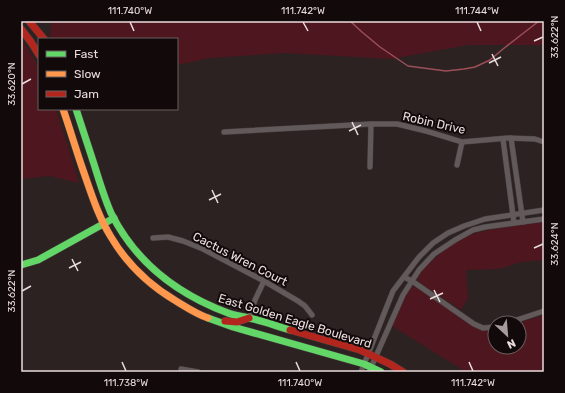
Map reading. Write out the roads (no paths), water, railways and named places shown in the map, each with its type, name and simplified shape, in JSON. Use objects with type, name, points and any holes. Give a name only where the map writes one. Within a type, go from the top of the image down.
[{"type":"street","points":[[29,21],[43,38]]},
{"type":"street","points":[[21,29],[38,53]]},
{"type":"street","name":"East Golden Eagle Boulevard","points":[[63,110],[92,197],[104,224],[122,253],[136,270],[151,284],[200,315],[233,327],[364,364],[370,370],[381,372]]},
{"type":"street","name":"East Golden Eagle Boulevard","points":[[76,110],[99,181],[111,212],[122,232],[136,251],[158,274],[175,287],[210,306],[230,314],[249,318],[360,350],[390,364],[403,372]]},
{"type":"street","points":[[370,167],[371,124]]},
{"type":"street","name":"Robin Drive","points":[[224,132],[371,124],[397,124],[426,130],[462,142],[512,138],[535,139],[544,142]]},
{"type":"street","points":[[512,138],[523,222]]},
{"type":"street","points":[[503,139],[514,223]]},
{"type":"street","points":[[457,165],[462,142]]},
{"type":"street","points":[[361,372],[393,291],[419,257],[433,243],[448,233],[485,218],[544,210]]},
{"type":"street","points":[[21,265],[38,260],[114,218]]},
{"type":"street","points":[[370,370],[403,296],[419,270],[434,254],[473,230],[544,219]]},
{"type":"street","name":"Cactus Wren Court","points":[[153,238],[168,237],[203,249],[264,281],[298,301],[305,306],[312,315]]},
{"type":"street","points":[[404,277],[474,324],[483,328],[487,328]]},
{"type":"street","points":[[200,315],[237,323],[242,322],[249,318],[255,300],[264,281]]},
{"type":"street","points":[[527,317],[544,311]]},
{"type":"street","points":[[181,368],[198,372]]},
{"type":"waterway","points":[[350,21],[380,47],[408,66],[446,71],[475,67],[490,60],[539,21]]}]
